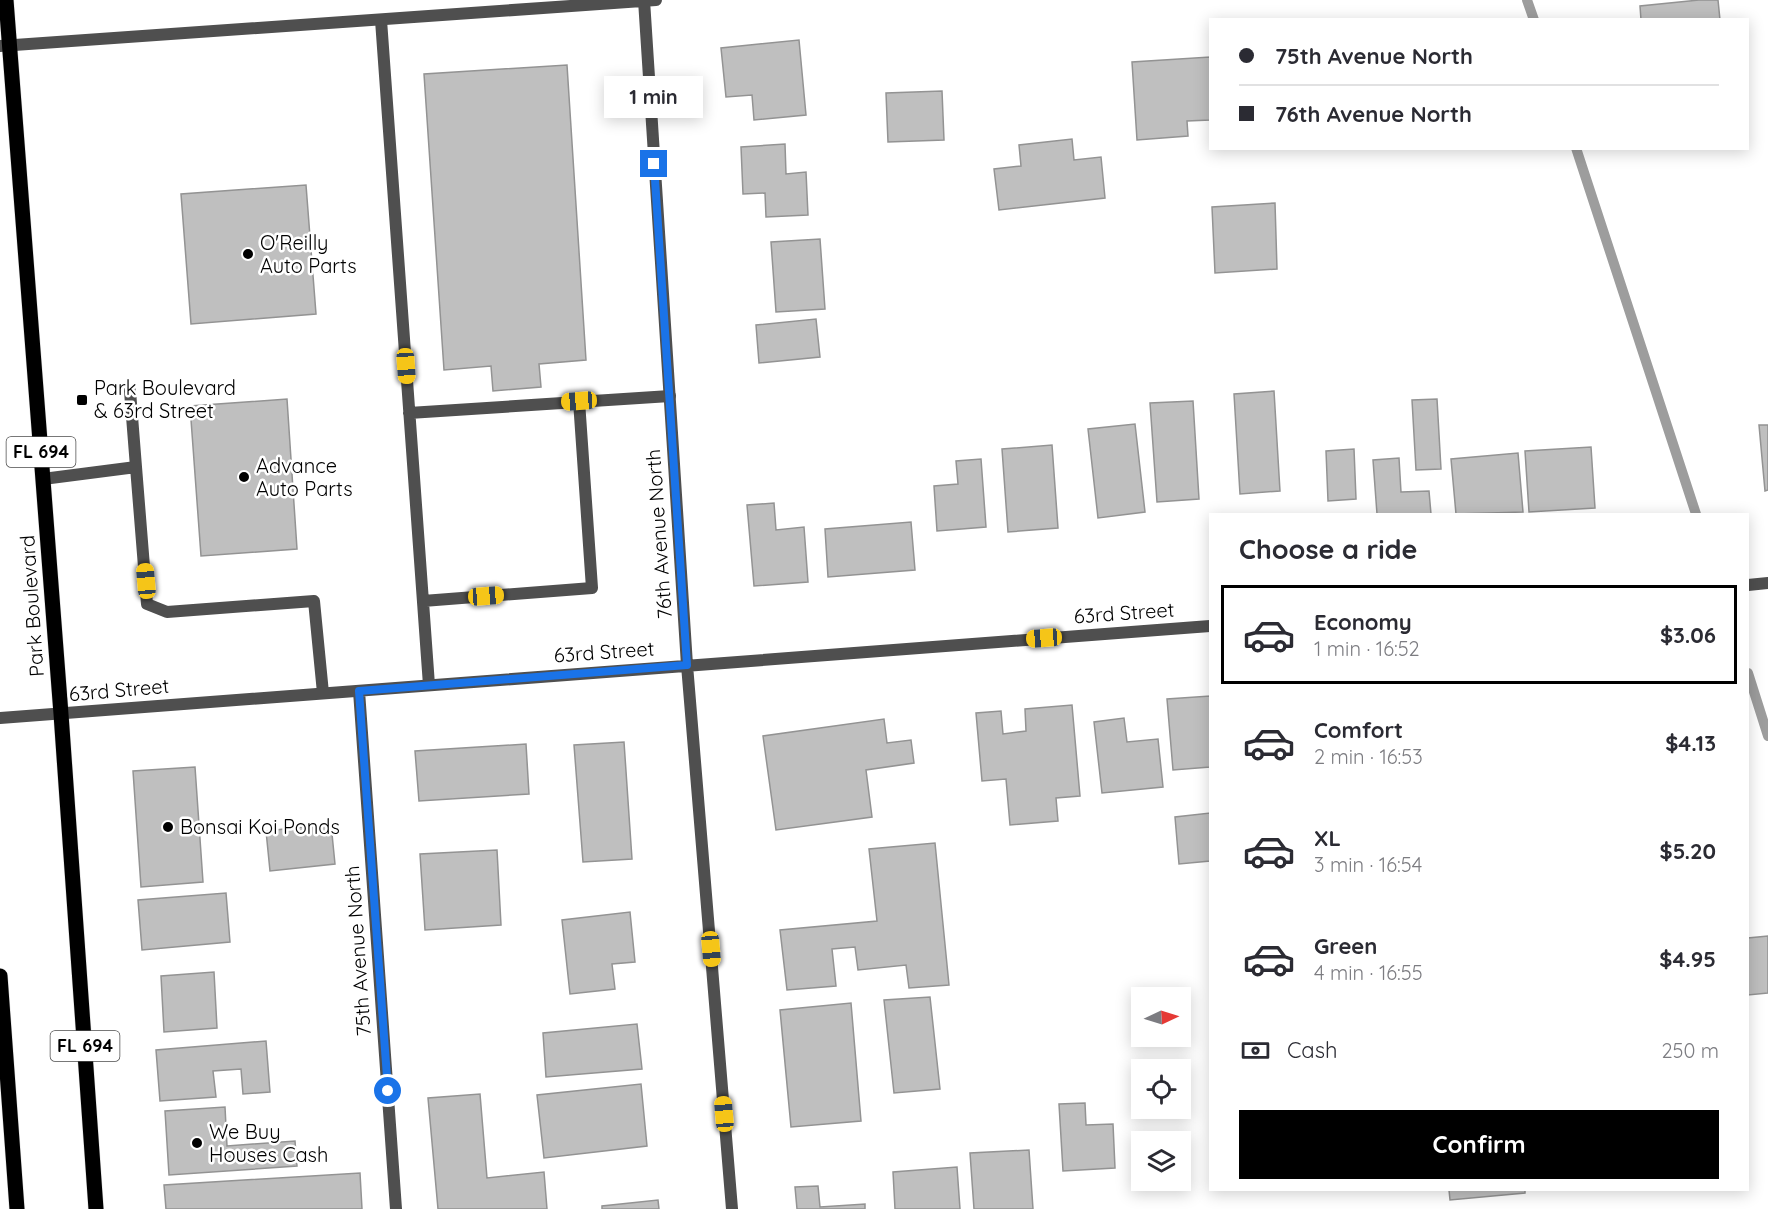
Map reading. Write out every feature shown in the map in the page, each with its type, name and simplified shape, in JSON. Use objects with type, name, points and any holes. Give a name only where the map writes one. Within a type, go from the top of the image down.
[{"type":"main road","name":"Park Boulevard","points":[[6,0],[5,46],[43,479],[96,1209]]},
{"type":"main road","points":[[0,976],[17,1209]]},
{"type":"street","points":[[5,46],[648,0]]},
{"type":"street","name":"76th Avenue North","points":[[648,0],[687,665],[732,1209]]},
{"type":"street","points":[[381,20],[429,686]]},
{"type":"street","points":[[130,391],[147,604],[167,612],[314,601],[322,693]]},
{"type":"street","points":[[409,413],[670,396]]},
{"type":"street","points":[[423,601],[592,588],[579,401]]},
{"type":"street","points":[[43,479],[136,467]]},
{"type":"street","points":[[1749,585],[1768,583]]},
{"type":"street","name":"63rd Street","points":[[0,718],[1209,626]]},
{"type":"street","name":"75th Avenue North","points":[[359,691],[396,1209]]},
{"type":"building","points":[[1718,0],[1720,18],[1641,18],[1640,6]]},
{"type":"building","points":[[799,40],[806,115],[754,120],[752,95],[726,97],[721,48]]},
{"type":"building","points":[[1209,57],[1209,120],[1187,121],[1188,136],[1137,140],[1132,62]]},
{"type":"building","points":[[567,65],[586,360],[539,364],[541,387],[493,391],[491,366],[444,370],[424,74]]},
{"type":"building","points":[[942,91],[944,140],[888,142],[886,93]]},
{"type":"building","points":[[1072,139],[1074,160],[1101,157],[1105,198],[999,210],[994,169],[1021,166],[1019,145]]},
{"type":"building","points":[[785,144],[786,174],[806,172],[808,215],[766,217],[765,193],[743,194],[741,147]]},
{"type":"building","name":"O'Reilly Auto Parts","points":[[306,185],[316,314],[191,324],[181,194]]},
{"type":"building","points":[[1275,203],[1277,269],[1215,273],[1212,207]]},
{"type":"building","points":[[820,239],[825,309],[776,312],[771,242]]},
{"type":"building","points":[[816,319],[820,357],[759,363],[756,325]]},
{"type":"building","points":[[1274,391],[1280,491],[1240,494],[1234,394]]},
{"type":"building","name":"Advance Auto Parts","points":[[287,399],[297,549],[201,556],[190,406]]},
{"type":"building","points":[[1437,399],[1441,469],[1416,470],[1412,400]]},
{"type":"building","points":[[1193,401],[1199,499],[1157,502],[1150,403]]},
{"type":"building","points":[[1135,424],[1145,512],[1098,518],[1088,429]]},
{"type":"building","points":[[1759,425],[1768,425],[1768,490],[1765,491]]},
{"type":"building","points":[[1052,445],[1058,528],[1008,532],[1002,449]]},
{"type":"building","points":[[1591,447],[1595,508],[1529,512],[1525,451]]},
{"type":"building","points":[[1354,449],[1356,499],[1328,501],[1326,451]]},
{"type":"building","points":[[1518,453],[1523,512],[1456,513],[1451,459]]},
{"type":"building","points":[[1399,458],[1401,492],[1429,491],[1431,513],[1377,513],[1373,460]]},
{"type":"building","points":[[981,459],[986,527],[937,531],[934,486],[958,484],[956,461]]},
{"type":"building","points":[[774,503],[776,530],[804,527],[808,582],[754,586],[747,505]]},
{"type":"building","points":[[911,522],[915,570],[828,577],[825,529]]},
{"type":"building","points":[[1209,696],[1209,767],[1173,770],[1167,699]]},
{"type":"building","points":[[1072,705],[1080,796],[1056,798],[1058,821],[1010,825],[1006,779],[982,781],[976,713],[1001,711],[1003,734],[1026,731],[1025,709]]},
{"type":"building","points":[[1124,718],[1127,742],[1158,739],[1163,787],[1102,793],[1094,722]]},
{"type":"building","points":[[884,719],[887,743],[911,740],[914,763],[866,770],[872,817],[776,830],[763,736]]},
{"type":"building","points":[[624,742],[632,859],[583,862],[574,745]]},
{"type":"building","points":[[526,744],[529,794],[419,801],[415,751]]},
{"type":"building","name":"Bonsai Koi Ponds","points":[[195,767],[203,882],[141,887],[133,771]]},
{"type":"building","points":[[1209,813],[1209,861],[1179,864],[1175,817]]},
{"type":"building","points":[[331,824],[335,864],[270,871],[266,831]]},
{"type":"building","points":[[935,843],[949,985],[909,988],[906,965],[858,970],[855,947],[832,949],[836,986],[787,990],[780,930],[877,921],[869,849]]},
{"type":"building","points":[[497,850],[501,925],[425,930],[420,854]]},
{"type":"building","points":[[226,893],[230,942],[142,950],[138,900]]},
{"type":"building","points":[[630,912],[635,962],[612,964],[615,989],[570,994],[562,920]]},
{"type":"building","points":[[1768,936],[1768,993],[1749,995],[1749,938]]},
{"type":"building","points":[[214,972],[217,1028],[164,1032],[161,976]]},
{"type":"building","points":[[930,997],[940,1089],[894,1093],[884,1000]]},
{"type":"building","points":[[851,1003],[861,1121],[791,1127],[780,1010]]},
{"type":"building","points":[[637,1024],[642,1069],[546,1077],[543,1033]]},
{"type":"building","points":[[266,1041],[270,1092],[243,1094],[241,1069],[213,1071],[216,1097],[160,1101],[156,1050]]},
{"type":"building","points":[[641,1084],[647,1146],[544,1158],[537,1095]]},
{"type":"building","points":[[480,1094],[487,1178],[544,1172],[547,1209],[438,1209],[428,1098]]},
{"type":"building","points":[[1085,1103],[1086,1125],[1113,1124],[1115,1168],[1063,1171],[1059,1104]]},
{"type":"building","name":"We Buy Houses Cash","points":[[225,1107],[227,1146],[295,1141],[297,1166],[169,1175],[165,1111]]},
{"type":"building","points":[[1029,1150],[1033,1209],[974,1209],[970,1153]]},
{"type":"building","points":[[957,1167],[960,1209],[895,1209],[893,1172]]},
{"type":"building","points":[[360,1173],[362,1209],[166,1209],[164,1185]]},
{"type":"building","points":[[818,1186],[820,1207],[865,1204],[865,1209],[797,1209],[795,1187]]},
{"type":"building","points":[[1449,1191],[1525,1191],[1525,1193],[1450,1200]]},
{"type":"building","points":[[658,1200],[659,1209],[602,1209],[602,1206]]},
{"type":"waterway","points":[[1527,0],[1533,18]]},
{"type":"waterway","points":[[1577,150],[1696,513]]},
{"type":"waterway","points":[[1749,676],[1768,736]]},
{"type":"place","name":"O'Reilly Auto Parts","points":[[248,254]]},
{"type":"place","name":"Park Boulevard & 63rd Street","points":[[82,400]]},
{"type":"place","name":"Advance Auto Parts","points":[[244,477]]},
{"type":"place","name":"Bonsai Koi Ponds","points":[[168,827]]},
{"type":"place","name":"We Buy Houses Cash","points":[[197,1143]]},
{"type":"route","points":[[388,1091],[359,691],[687,665],[654,164]]}]
